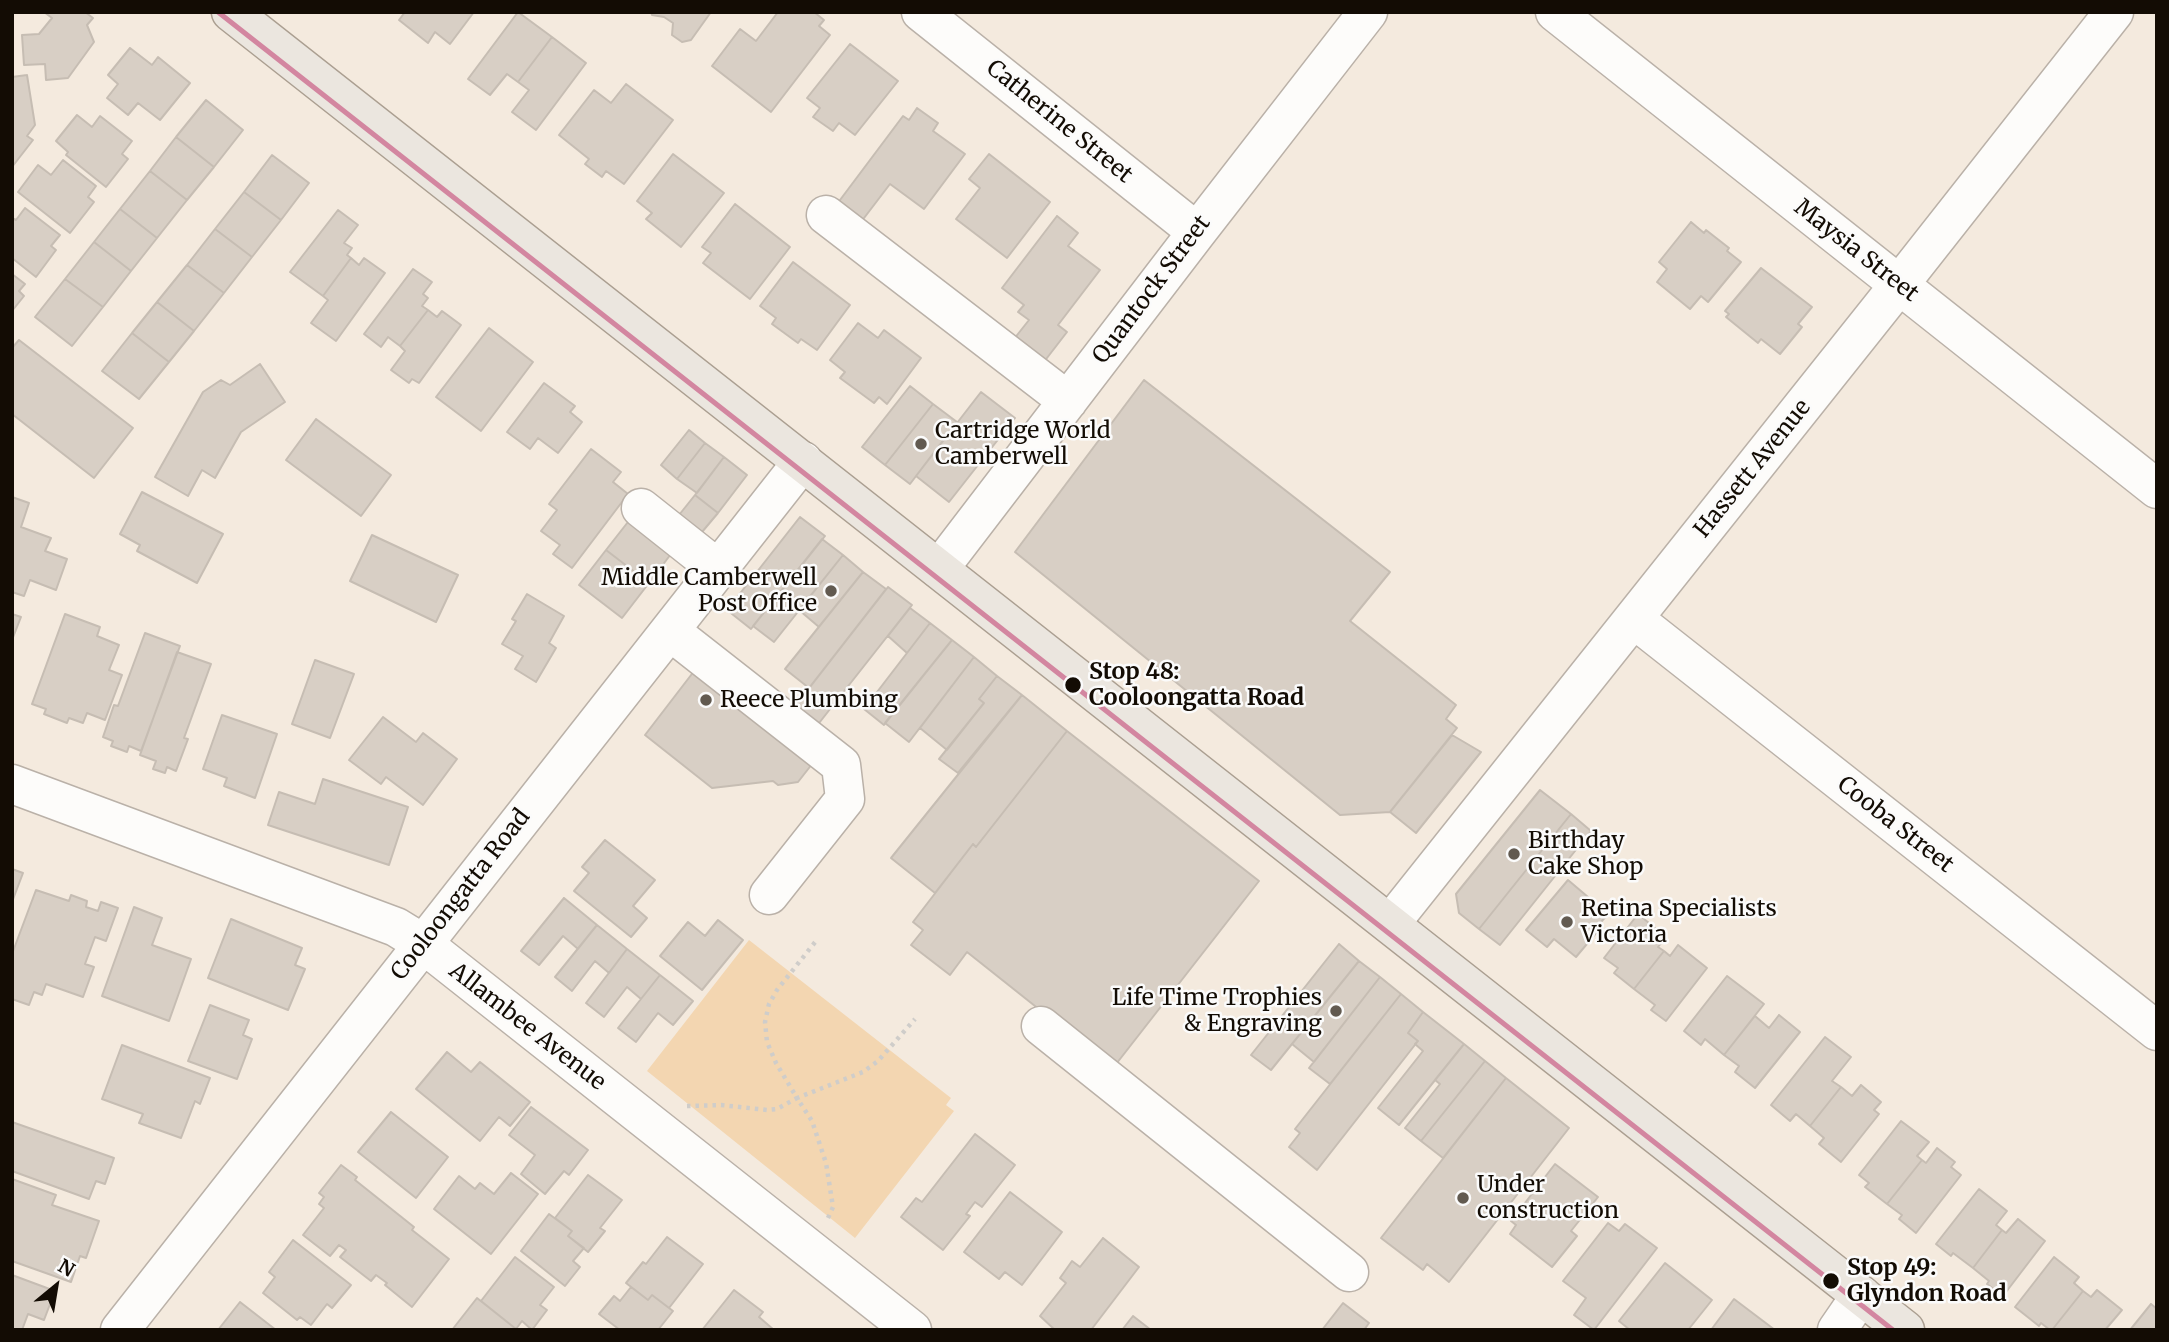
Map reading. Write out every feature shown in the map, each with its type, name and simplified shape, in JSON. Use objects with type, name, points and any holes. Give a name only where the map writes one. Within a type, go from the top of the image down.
[{"type":"main road","points":[[231,12],[1390,924],[1878,1316]]},
{"type":"street","name":"Catherine Street","points":[[921,12],[1197,232]]},
{"type":"street","name":"Quantock Street","points":[[939,569],[1368,12]]},
{"type":"street","name":"Maysia Street","points":[[1555,12],[2157,489]]},
{"type":"street","name":"Hassett Avenue","points":[[1390,924],[2114,12]]},
{"type":"street","points":[[826,215],[1068,401]]},
{"type":"street","name":"Cooloongatta Road","points":[[120,1330],[803,461]]},
{"type":"street","points":[[641,508],[718,569]]},
{"type":"street","name":"Cooba Street","points":[[1634,619],[2157,1031]]},
{"type":"street","points":[[670,631],[841,765],[845,799],[769,895]]},
{"type":"street","name":"Allambee Avenue","points":[[12,783],[396,927],[422,943],[912,1330]]},
{"type":"street","points":[[1041,1026],[1349,1272]]},
{"type":"street","points":[[1837,1330],[1878,1316]]},
{"type":"path","points":[[816,941],[777,990],[769,1004],[765,1022],[767,1042],[776,1063],[812,1121],[826,1163],[833,1207],[826,1222]]},
{"type":"path","points":[[681,1106],[721,1105],[767,1111],[777,1109],[797,1098],[863,1072],[878,1062],[915,1019]]},
{"type":"shaded area","points":[[749,940],[951,1098],[946,1105],[954,1111],[855,1238],[647,1071]]},
{"type":"building","points":[[44,12],[85,12],[93,18],[87,25],[94,42],[68,78],[46,80],[45,64],[24,65],[22,35],[39,34],[52,18]]},
{"type":"building","points":[[405,12],[474,12],[450,44],[435,32],[428,43],[399,20]]},
{"type":"building","points":[[518,12],[552,37],[518,82],[507,74],[490,95],[468,79]]},
{"type":"building","points":[[651,12],[711,12],[691,40],[682,42],[672,35],[673,23],[664,17],[652,15]]},
{"type":"building","points":[[778,12],[814,12],[824,20],[819,26],[830,35],[771,112],[712,66],[740,29],[756,41]]},
{"type":"building","points":[[552,37],[586,63],[536,130],[512,112],[529,90],[518,82]]},
{"type":"building","points":[[850,44],[898,81],[855,135],[839,123],[833,131],[813,117],[820,108],[807,98]]},
{"type":"building","points":[[130,48],[152,65],[158,57],[190,83],[160,120],[138,103],[128,115],[107,98],[118,84],[108,75]]},
{"type":"building","points":[[27,75],[35,125],[27,136],[33,140],[12,167],[12,77]]},
{"type":"building","points":[[626,84],[673,120],[624,184],[606,171],[602,177],[585,164],[589,159],[559,135],[594,90],[611,103]]},
{"type":"building","points":[[206,100],[243,130],[214,167],[176,137]]},
{"type":"building","points":[[917,108],[938,123],[933,131],[965,154],[924,209],[890,184],[861,222],[837,204],[903,116],[909,120]]},
{"type":"building","points":[[77,115],[92,127],[100,116],[132,141],[122,154],[128,159],[106,187],[66,155],[68,152],[56,141]]},
{"type":"building","points":[[176,137],[214,167],[187,200],[150,171]]},
{"type":"building","points":[[673,154],[724,193],[681,247],[646,219],[652,213],[637,201]]},
{"type":"building","points":[[989,154],[1050,202],[1007,258],[956,219],[980,188],[969,179]]},
{"type":"building","points":[[272,155],[309,183],[281,220],[244,192]]},
{"type":"building","points":[[63,160],[96,186],[88,197],[94,202],[70,233],[18,192],[38,165],[51,175]]},
{"type":"building","points":[[150,171],[187,200],[157,238],[120,209]]},
{"type":"building","points":[[244,192],[281,220],[252,257],[215,229]]},
{"type":"building","points":[[735,204],[790,247],[750,299],[703,263],[711,253],[702,247]]},
{"type":"building","points":[[25,208],[60,235],[51,246],[56,250],[36,277],[12,258],[12,218],[16,220]]},
{"type":"building","points":[[120,209],[157,238],[131,271],[94,242]]},
{"type":"building","points":[[338,210],[358,225],[344,243],[352,248],[347,255],[351,258],[323,296],[290,272]]},
{"type":"building","points":[[1057,216],[1078,233],[1068,246],[1100,270],[1058,325],[1067,332],[1040,367],[1010,344],[1029,320],[1018,312],[1024,305],[1002,288]]},
{"type":"building","points":[[1691,222],[1729,248],[1727,251],[1741,262],[1708,302],[1701,296],[1690,309],[1657,282],[1667,269],[1659,262]]},
{"type":"building","points":[[215,229],[252,257],[224,293],[187,265]]},
{"type":"building","points":[[94,242],[131,271],[103,307],[65,279]]},
{"type":"building","points":[[351,258],[359,265],[364,258],[385,273],[336,341],[311,323],[328,300],[323,296]]},
{"type":"building","points":[[793,262],[850,305],[817,350],[801,339],[798,343],[772,324],[776,318],[760,306]]},
{"type":"building","points":[[187,265],[224,293],[194,331],[157,302]]},
{"type":"building","points":[[1761,268],[1812,307],[1798,324],[1802,327],[1780,354],[1761,339],[1758,343],[1726,317],[1729,314],[1725,311]]},
{"type":"building","points":[[413,269],[432,282],[423,294],[428,298],[422,306],[428,310],[400,346],[388,337],[381,347],[364,334]]},
{"type":"building","points":[[12,274],[25,284],[19,291],[24,296],[12,311]]},
{"type":"building","points":[[65,279],[103,307],[72,346],[35,317]]},
{"type":"building","points":[[157,302],[194,331],[169,362],[132,333]]},
{"type":"building","points":[[428,310],[437,317],[442,311],[461,325],[419,383],[412,379],[409,383],[391,370],[405,351],[400,346]]},
{"type":"building","points":[[858,323],[878,338],[884,330],[921,358],[887,404],[879,397],[874,403],[840,378],[845,372],[830,360]]},
{"type":"building","points":[[489,328],[533,362],[481,431],[436,397]]},
{"type":"building","points":[[132,333],[169,362],[139,399],[102,371]]},
{"type":"building","points":[[19,340],[133,428],[94,478],[12,414],[12,348]]},
{"type":"building","points":[[260,364],[285,402],[241,432],[215,478],[202,470],[188,496],[155,477],[203,392],[221,380],[230,385]]},
{"type":"building","points":[[1144,380],[1390,572],[1350,621],[1456,705],[1446,719],[1457,728],[1390,812],[1340,815],[1015,552]]},
{"type":"building","points":[[544,383],[575,406],[570,412],[582,422],[558,453],[538,438],[530,449],[507,432]]},
{"type":"building","points":[[910,386],[933,404],[885,465],[862,447]]},
{"type":"building","points":[[981,392],[1015,418],[949,502],[916,476]]},
{"type":"building","name":"Cartridge World Camberwell","points":[[933,404],[957,422],[910,484],[885,465]]},
{"type":"building","points":[[316,419],[391,475],[361,516],[286,460]]},
{"type":"building","points":[[689,430],[705,443],[677,479],[661,465]]},
{"type":"building","points":[[705,443],[724,457],[697,493],[677,479]]},
{"type":"building","points":[[591,449],[621,472],[613,482],[628,494],[572,568],[553,554],[560,545],[541,531],[557,510],[549,504]]},
{"type":"building","points":[[724,457],[747,475],[718,513],[695,495]]},
{"type":"building","points":[[142,492],[223,534],[197,583],[137,551],[140,545],[120,534]]},
{"type":"building","points":[[695,495],[718,513],[702,532],[679,515]]},
{"type":"building","points":[[12,497],[29,503],[21,527],[51,538],[45,551],[67,559],[56,590],[30,580],[24,596],[12,592]]},
{"type":"building","points":[[635,513],[677,546],[649,583],[606,550]]},
{"type":"building","points":[[800,517],[825,536],[751,629],[727,610]]},
{"type":"building","points":[[372,535],[458,575],[436,622],[350,581]]},
{"type":"building","points":[[822,539],[843,555],[774,642],[753,626]]},
{"type":"building","points":[[606,550],[649,583],[622,618],[579,585]]},
{"type":"building","name":"Middle Camberwell Post Office","points":[[843,555],[863,572],[819,627],[799,610]]},
{"type":"building","points":[[863,572],[886,589],[809,688],[785,669]]},
{"type":"building","points":[[888,587],[912,605],[812,732],[789,714]]},
{"type":"building","points":[[527,594],[564,616],[549,643],[556,648],[536,682],[515,669],[523,656],[502,644],[516,621],[512,619]]},
{"type":"building","points":[[910,608],[930,623],[907,653],[888,636]]},
{"type":"building","points":[[12,614],[21,617],[12,640]]},
{"type":"building","points":[[65,614],[100,627],[97,636],[119,645],[109,670],[122,675],[105,720],[87,713],[83,723],[69,718],[67,723],[44,714],[46,709],[32,704]]},
{"type":"building","points":[[930,623],[952,640],[884,725],[864,709]]},
{"type":"building","points":[[145,633],[180,646],[141,751],[129,746],[127,752],[111,746],[113,741],[103,737],[114,705],[118,706]]},
{"type":"building","points":[[952,640],[974,657],[909,742],[885,723]]},
{"type":"building","points":[[177,652],[211,664],[184,738],[188,739],[176,771],[167,767],[165,773],[153,769],[156,761],[140,755]]},
{"type":"building","points":[[974,657],[997,676],[979,699],[984,703],[947,750],[920,728]]},
{"type":"building","points":[[315,660],[354,674],[330,738],[292,724]]},
{"type":"building","name":"Reece Plumbing","points":[[698,666],[816,759],[798,782],[778,785],[773,781],[712,788],[645,735]]},
{"type":"building","points":[[997,676],[1022,695],[958,773],[939,759],[984,703],[979,699]]},
{"type":"building","points":[[1022,695],[1067,731],[976,847],[973,844],[935,893],[891,858]]},
{"type":"building","points":[[222,715],[277,734],[255,798],[224,786],[227,778],[203,769]]},
{"type":"building","points":[[383,717],[416,742],[423,733],[457,759],[423,805],[386,777],[381,784],[349,760]]},
{"type":"building","points":[[1067,731],[1259,881],[1113,1068],[967,952],[950,975],[911,945],[923,930],[913,922],[973,844],[976,847]]},
{"type":"building","points":[[1452,735],[1481,752],[1416,833],[1390,812]]},
{"type":"building","points":[[323,779],[408,807],[389,865],[268,825],[279,792],[315,804]]},
{"type":"building","name":"Birthday Cake Shop","points":[[1540,790],[1571,814],[1479,929],[1459,913],[1456,894]]},
{"type":"building","points":[[1571,814],[1591,831],[1500,945],[1479,929]]},
{"type":"building","points":[[605,840],[655,880],[633,906],[647,918],[631,937],[574,891],[589,873],[582,867]]},
{"type":"building","points":[[12,869],[23,873],[12,902]]},
{"type":"building","name":"Retina Specialists Victoria","points":[[1568,880],[1608,914],[1576,957],[1554,939],[1547,947],[1526,930]]},
{"type":"building","points":[[36,890],[69,901],[71,895],[87,901],[86,907],[98,911],[101,902],[118,908],[106,941],[95,937],[85,964],[94,967],[83,997],[46,984],[42,995],[34,992],[29,1005],[12,999],[12,954]]},
{"type":"building","points":[[564,898],[597,925],[578,949],[563,936],[539,965],[521,951]]},
{"type":"building","points":[[134,907],[162,918],[152,945],[191,959],[169,1021],[102,996]]},
{"type":"building","points":[[1638,914],[1666,937],[1658,947],[1664,951],[1634,989],[1614,973],[1618,968],[1604,958]]},
{"type":"building","points":[[231,919],[302,948],[295,965],[305,969],[288,1010],[208,978]]},
{"type":"building","points":[[718,920],[743,940],[702,990],[660,956],[688,922],[705,936]]},
{"type":"building","points":[[597,925],[627,949],[609,973],[595,961],[572,991],[555,977]]},
{"type":"building","points":[[1339,944],[1359,961],[1271,1070],[1251,1055]]},
{"type":"building","points":[[1678,945],[1707,968],[1666,1021],[1651,1010],[1655,1005],[1634,989],[1664,951],[1670,956]]},
{"type":"building","points":[[627,949],[660,975],[641,999],[627,987],[604,1017],[586,1003]]},
{"type":"building","name":"Life Time Trophies & Engraving","points":[[1359,961],[1380,977],[1314,1062],[1292,1044]]},
{"type":"building","points":[[660,975],[693,1001],[673,1025],[658,1013],[636,1042],[618,1028]]},
{"type":"building","points":[[1727,976],[1764,1004],[1724,1055],[1705,1039],[1701,1045],[1684,1031]]},
{"type":"building","points":[[1380,977],[1401,994],[1330,1084],[1309,1068]]},
{"type":"building","points":[[1401,994],[1423,1012],[1408,1033],[1418,1041],[1317,1170],[1289,1147],[1300,1133],[1295,1129]]},
{"type":"building","points":[[210,1005],[249,1020],[243,1035],[252,1039],[237,1079],[188,1061]]},
{"type":"building","points":[[1423,1012],[1464,1044],[1399,1125],[1378,1108],[1423,1051],[1415,1044],[1418,1041],[1408,1033]]},
{"type":"building","points":[[1779,1015],[1800,1032],[1755,1088],[1735,1072],[1739,1066],[1724,1055],[1755,1016],[1769,1028]]},
{"type":"building","points":[[1825,1037],[1851,1057],[1832,1081],[1841,1087],[1810,1126],[1796,1114],[1790,1121],[1771,1105]]},
{"type":"building","points":[[1464,1044],[1485,1061],[1421,1141],[1405,1128],[1440,1084],[1435,1080]]},
{"type":"building","points":[[122,1045],[210,1078],[200,1104],[195,1101],[181,1138],[139,1123],[143,1114],[102,1099]]},
{"type":"building","points":[[447,1052],[471,1072],[480,1062],[530,1102],[510,1126],[499,1117],[480,1141],[416,1089]]},
{"type":"building","points":[[1485,1061],[1506,1078],[1443,1158],[1421,1141]]},
{"type":"building","name":"Under construction","points":[[1506,1078],[1569,1128],[1449,1282],[1427,1264],[1423,1270],[1381,1238]]},
{"type":"building","points":[[1861,1085],[1881,1102],[1874,1110],[1879,1114],[1841,1162],[1819,1144],[1824,1138],[1810,1126],[1841,1087],[1852,1096]]},
{"type":"building","points":[[531,1107],[588,1150],[569,1175],[564,1171],[545,1194],[521,1174],[535,1155],[509,1135]]},
{"type":"building","points":[[391,1112],[448,1157],[416,1198],[358,1152]]},
{"type":"building","points":[[1901,1121],[1929,1142],[1917,1156],[1922,1160],[1887,1204],[1865,1187],[1869,1183],[1859,1175]]},
{"type":"building","points":[[12,1122],[114,1158],[105,1184],[96,1181],[89,1199],[12,1171]]},
{"type":"building","points":[[975,1134],[1015,1165],[982,1207],[975,1202],[966,1214],[970,1216],[943,1250],[901,1217],[916,1198],[922,1202]]},
{"type":"building","points":[[1937,1148],[1955,1162],[1951,1167],[1961,1175],[1916,1233],[1899,1219],[1902,1215],[1887,1204],[1922,1160],[1926,1163]]},
{"type":"building","points":[[1555,1164],[1598,1197],[1571,1231],[1577,1236],[1552,1267],[1510,1234],[1516,1225],[1511,1221]]},
{"type":"building","points":[[341,1165],[357,1177],[355,1180],[414,1227],[412,1230],[449,1259],[412,1307],[376,1275],[371,1281],[340,1257],[346,1250],[339,1245],[330,1256],[303,1235],[324,1208],[319,1204],[324,1197],[319,1193]]},
{"type":"building","points":[[511,1173],[538,1194],[491,1254],[434,1209],[459,1176],[475,1189],[480,1183],[494,1194]]},
{"type":"building","points":[[588,1175],[622,1200],[600,1228],[605,1231],[588,1252],[568,1236],[572,1231],[555,1218]]},
{"type":"building","points":[[12,1179],[56,1195],[52,1205],[99,1221],[86,1258],[80,1256],[71,1282],[12,1261]]},
{"type":"building","points":[[1979,1189],[2007,1211],[1996,1225],[2002,1230],[1973,1268],[1936,1244]]},
{"type":"building","points":[[1010,1192],[1062,1232],[1022,1285],[1005,1272],[999,1279],[964,1252]]},
{"type":"building","points":[[549,1214],[572,1231],[568,1236],[584,1248],[573,1261],[580,1267],[565,1286],[521,1251]]},
{"type":"building","points":[[2018,1219],[2045,1241],[2003,1296],[1987,1284],[1989,1281],[1973,1268],[2002,1230],[2006,1233]]},
{"type":"building","points":[[1608,1223],[1619,1231],[1625,1224],[1657,1248],[1594,1330],[1574,1315],[1586,1298],[1563,1281]]},
{"type":"building","points":[[667,1237],[703,1264],[669,1308],[652,1295],[648,1300],[626,1283],[643,1262],[646,1264]]},
{"type":"building","points":[[1103,1238],[1139,1267],[1091,1330],[1055,1330],[1040,1316],[1066,1283],[1060,1278],[1072,1261],[1080,1267]]},
{"type":"building","points":[[293,1240],[351,1285],[332,1308],[327,1304],[311,1325],[300,1317],[297,1320],[263,1293],[275,1277],[269,1272]]},
{"type":"building","points":[[515,1257],[554,1287],[540,1305],[547,1310],[532,1330],[522,1321],[516,1329],[481,1301]]},
{"type":"building","points":[[2054,1257],[2079,1277],[2074,1283],[2083,1291],[2050,1330],[2041,1323],[2039,1326],[2015,1307]]},
{"type":"building","points":[[1665,1263],[1712,1300],[1688,1330],[1630,1330],[1619,1321]]},
{"type":"building","points":[[12,1275],[55,1291],[44,1320],[28,1314],[22,1330],[12,1330]]},
{"type":"building","points":[[631,1287],[648,1300],[652,1295],[673,1311],[658,1330],[620,1330],[599,1314],[614,1296],[620,1301]]},
{"type":"building","points":[[734,1290],[763,1312],[759,1317],[774,1330],[702,1330]]},
{"type":"building","points":[[2097,1290],[2122,1310],[2105,1330],[2052,1330],[2083,1291],[2091,1297]]},
{"type":"building","points":[[477,1298],[516,1329],[452,1330]]},
{"type":"building","points":[[1734,1299],[1775,1330],[1711,1330]]},
{"type":"building","points":[[240,1302],[276,1330],[218,1330]]},
{"type":"building","points":[[1343,1303],[1369,1323],[1364,1330],[1322,1330]]},
{"type":"building","points":[[2151,1304],[2157,1309],[2157,1330],[2130,1330]]},
{"type":"building","points":[[1133,1316],[1151,1330],[1122,1330]]},
{"type":"transit line","points":[[218,12],[1893,1330]]},
{"type":"place","name":"Cartridge World Camberwell","points":[[921,444]]},
{"type":"place","name":"Middle Camberwell Post Office","points":[[831,591]]},
{"type":"place","name":"Stop 48: Cooloongatta Road","points":[[1073,685]]},
{"type":"place","name":"Reece Plumbing","points":[[706,700]]},
{"type":"place","name":"Birthday Cake Shop","points":[[1514,854]]},
{"type":"place","name":"Retina Specialists Victoria","points":[[1567,922]]},
{"type":"place","name":"Life Time Trophies & Engraving","points":[[1336,1011]]},
{"type":"place","name":"Under construction","points":[[1463,1198]]},
{"type":"place","name":"Stop 49: Glyndon Road","points":[[1831,1281]]}]
